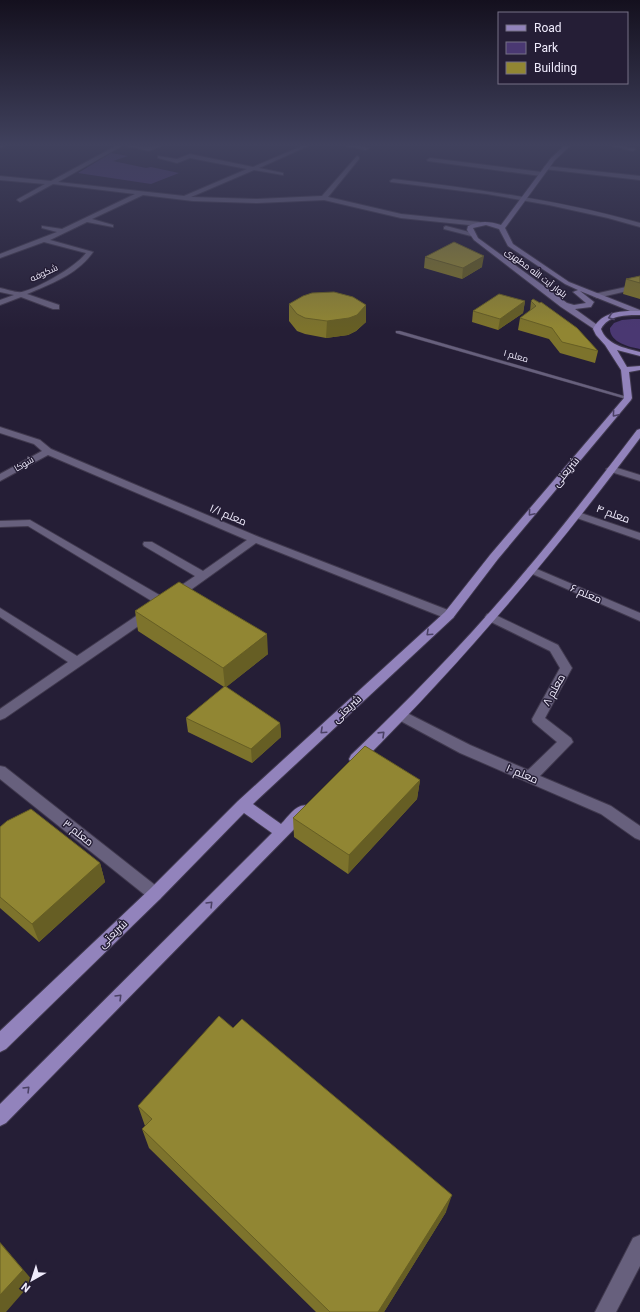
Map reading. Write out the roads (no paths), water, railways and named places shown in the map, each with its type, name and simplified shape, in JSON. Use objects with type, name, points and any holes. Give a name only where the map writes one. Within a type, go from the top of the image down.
[{"type":"main road","points":[[471,231],[479,224],[487,223],[516,209]]},
{"type":"main road","points":[[487,223],[502,228],[516,209]]},
{"type":"main road","name":"بلوار آیت الله مطهری","points":[[502,228],[510,244],[532,261],[567,283],[640,313]]},
{"type":"main road","name":"بلوار آیت الله مطهری","points":[[471,231],[476,239],[597,329]]},
{"type":"main road","points":[[563,304],[581,306],[588,305],[590,302],[567,283]]},
{"type":"main road","points":[[640,313],[613,316],[602,321],[597,329],[602,338],[608,343],[618,348],[640,354]]},
{"type":"main road","points":[[608,343],[625,370],[628,398]]},
{"type":"main road","points":[[625,370],[640,368]]},
{"type":"main road","name":"شریعتی","points":[[0,1043],[155,894],[243,805],[449,615],[494,557],[628,398]]},
{"type":"main road","points":[[344,771],[402,716],[491,617],[578,515],[640,432]]},
{"type":"main road","points":[[0,1117],[316,798]]},
{"type":"main road","points":[[243,805],[282,832]]},
{"type":"street","points":[[0,256],[44,240],[112,207]]},
{"type":"street","points":[[363,207],[471,231]]},
{"type":"street","points":[[572,207],[608,215],[640,226]]},
{"type":"street","points":[[401,216],[479,224]]},
{"type":"street","points":[[86,220],[111,226]]},
{"type":"street","points":[[44,227],[63,231]]},
{"type":"street","name":"شکوفه","points":[[0,303],[72,271],[87,259],[90,252],[44,240]]},
{"type":"street","points":[[597,296],[640,286]]},
{"type":"street","points":[[0,290],[20,294],[56,307]]},
{"type":"street","name":"معلم ۱/۱","points":[[0,430],[36,442],[48,451],[255,539],[449,615]]},
{"type":"street","name":"شوکا","points":[[0,478],[48,451]]},
{"type":"street","points":[[611,470],[640,478]]},
{"type":"street","name":"معلم ۴","points":[[578,515],[640,537]]},
{"type":"street","points":[[0,524],[30,523],[164,603]]},
{"type":"street","points":[[0,715],[204,576],[255,539]]},
{"type":"street","points":[[148,544],[204,576]]},
{"type":"street","name":"معلم ۶","points":[[532,570],[640,617]]},
{"type":"street","points":[[0,612],[78,662]]},
{"type":"street","name":"معلم ۸","points":[[491,617],[554,648],[566,668],[550,694],[538,719],[566,742],[530,777]]},
{"type":"street","name":"معلم ۱۰","points":[[402,716],[465,750],[606,810],[640,834]]},
{"type":"street","name":"معلم ۳","points":[[0,771],[155,894]]},
{"type":"street","points":[[39,819],[52,813]]},
{"type":"street","points":[[605,1312],[640,1245]]},
{"type":"lane","name":"معلم ۱","points":[[398,332],[628,398]]}]
